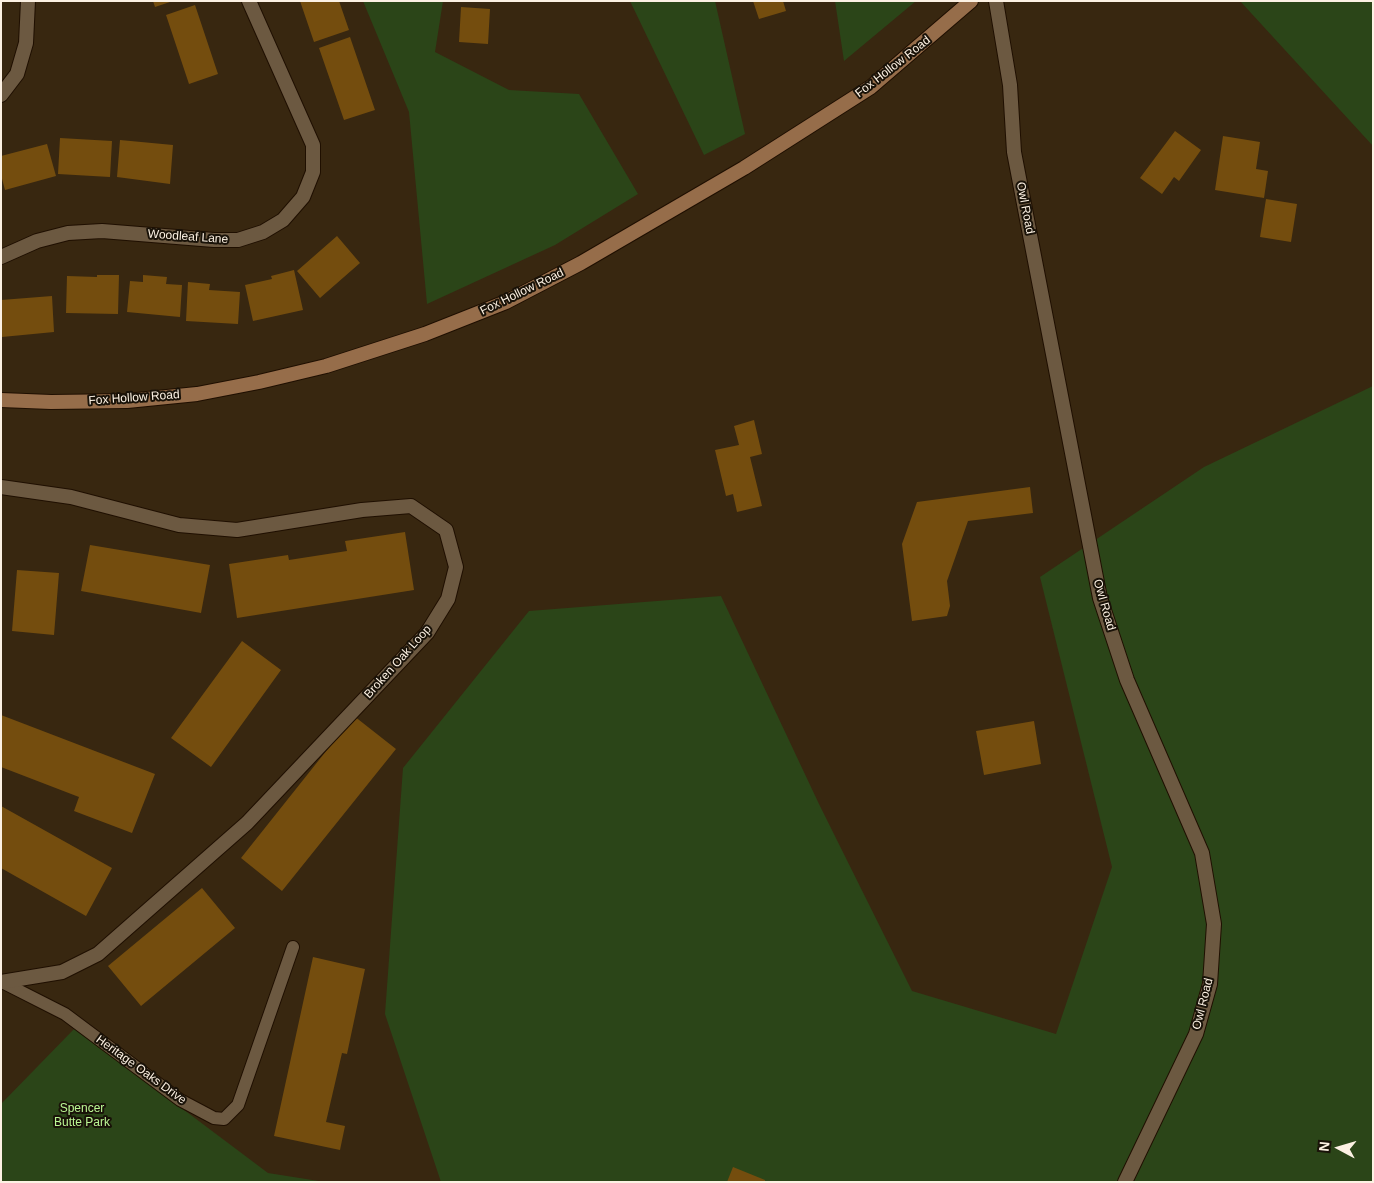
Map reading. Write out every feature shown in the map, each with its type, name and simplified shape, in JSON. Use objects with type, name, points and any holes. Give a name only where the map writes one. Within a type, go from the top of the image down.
[{"type":"main road","name":"Fox Hollow Road","points":[[1,400],[52,402],[127,401],[197,394],[259,382],[326,366],[425,334],[506,302],[581,263],[744,168],[871,87],[972,1]]},
{"type":"street","points":[[1,95],[17,74],[26,43],[28,1]]},
{"type":"street","name":"Woodleaf Lane","points":[[1,257],[38,241],[68,233],[102,231],[214,240],[238,240],[262,232],[284,220],[303,197],[313,172],[313,145],[249,1]]},
{"type":"street","name":"Owl Road","points":[[996,1],[1010,85],[1014,152],[1100,598],[1127,680],[1202,854],[1214,924],[1210,984],[1196,1034],[1169,1087],[1126,1182]]},
{"type":"street","name":"Broken Oak Loop","points":[[1,487],[71,497],[179,525],[237,530],[362,510],[411,506],[446,530],[456,567],[448,599],[427,634],[247,823],[98,954],[62,972],[2,982]]},
{"type":"lane","name":"Heritage Oaks Drive","points":[[2,982],[65,1014],[180,1100],[214,1118],[224,1119],[238,1105],[293,947]]},
{"type":"green space","points":[[363,1],[443,1],[435,52],[509,90],[579,94],[638,194],[555,245],[427,304],[409,112]]},
{"type":"green space","points":[[630,1],[715,1],[745,134],[704,155]]},
{"type":"green space","points":[[835,1],[916,1],[844,61]]},
{"type":"green space","points":[[1240,1],[1373,1],[1373,146]]},
{"type":"green space","points":[[1373,386],[1373,1182],[441,1182],[385,1014],[403,768],[529,611],[721,596],[819,804],[912,991],[1056,1034],[1112,867],[1040,577],[1204,467]]},
{"type":"green space","name":"Spencer Butte Park","points":[[75,1028],[268,1173],[325,1182],[1,1182],[1,1104]]},
{"type":"building","points":[[153,1],[170,1],[170,2],[155,7]]},
{"type":"building","points":[[300,1],[339,1],[349,30],[314,42]]},
{"type":"building","points":[[753,1],[783,1],[786,11],[759,19]]},
{"type":"building","points":[[195,5],[218,74],[189,84],[166,15]]},
{"type":"building","points":[[461,7],[490,9],[488,44],[459,42]]},
{"type":"building","points":[[350,37],[375,110],[344,120],[319,48]]},
{"type":"building","points":[[1175,131],[1201,150],[1179,181],[1174,177],[1162,194],[1140,178]]},
{"type":"building","points":[[1223,136],[1260,142],[1256,169],[1268,171],[1264,198],[1215,190]]},
{"type":"building","points":[[60,138],[112,141],[110,177],[58,174]]},
{"type":"building","points":[[120,140],[173,145],[170,184],[117,177]]},
{"type":"building","points":[[47,144],[56,176],[5,190],[1,175],[1,156]]},
{"type":"building","points":[[1266,199],[1297,204],[1291,242],[1260,237]]},
{"type":"building","points":[[337,236],[360,263],[320,298],[297,271]]},
{"type":"building","points":[[294,270],[303,310],[253,321],[245,285],[272,279],[271,276]]},
{"type":"building","points":[[97,275],[119,275],[118,314],[66,313],[67,276],[97,277]]},
{"type":"building","points":[[143,275],[167,277],[166,284],[182,285],[180,317],[127,312],[130,281],[143,282]]},
{"type":"building","points":[[188,282],[210,284],[209,290],[240,292],[238,324],[186,321]]},
{"type":"building","points":[[52,296],[54,332],[2,337],[1,300]]},
{"type":"building","points":[[754,420],[762,454],[750,457],[762,506],[737,512],[733,494],[726,496],[715,450],[739,445],[734,426]]},
{"type":"building","points":[[1030,487],[1033,513],[968,521],[947,581],[950,606],[947,616],[912,621],[902,544],[917,502]]},
{"type":"building","points":[[405,532],[414,590],[237,618],[229,564],[288,555],[289,560],[347,551],[345,541]]},
{"type":"building","points":[[90,545],[210,565],[201,613],[81,591]]},
{"type":"building","points":[[17,570],[59,573],[54,635],[12,631]]},
{"type":"building","points":[[242,641],[281,670],[211,767],[171,738]]},
{"type":"building","points":[[1,715],[155,774],[132,833],[74,811],[79,797],[1,767]]},
{"type":"building","points":[[354,716],[396,749],[282,891],[241,858]]},
{"type":"building","points":[[1034,721],[1041,764],[984,775],[976,731]]},
{"type":"building","points":[[1,806],[112,868],[86,916],[1,868]]},
{"type":"building","points":[[202,888],[235,928],[141,1006],[108,966]]},
{"type":"building","points":[[313,957],[365,969],[347,1054],[342,1053],[326,1122],[345,1126],[340,1150],[274,1136]]},
{"type":"building","points":[[733,1167],[765,1180],[765,1182],[727,1182]]}]
